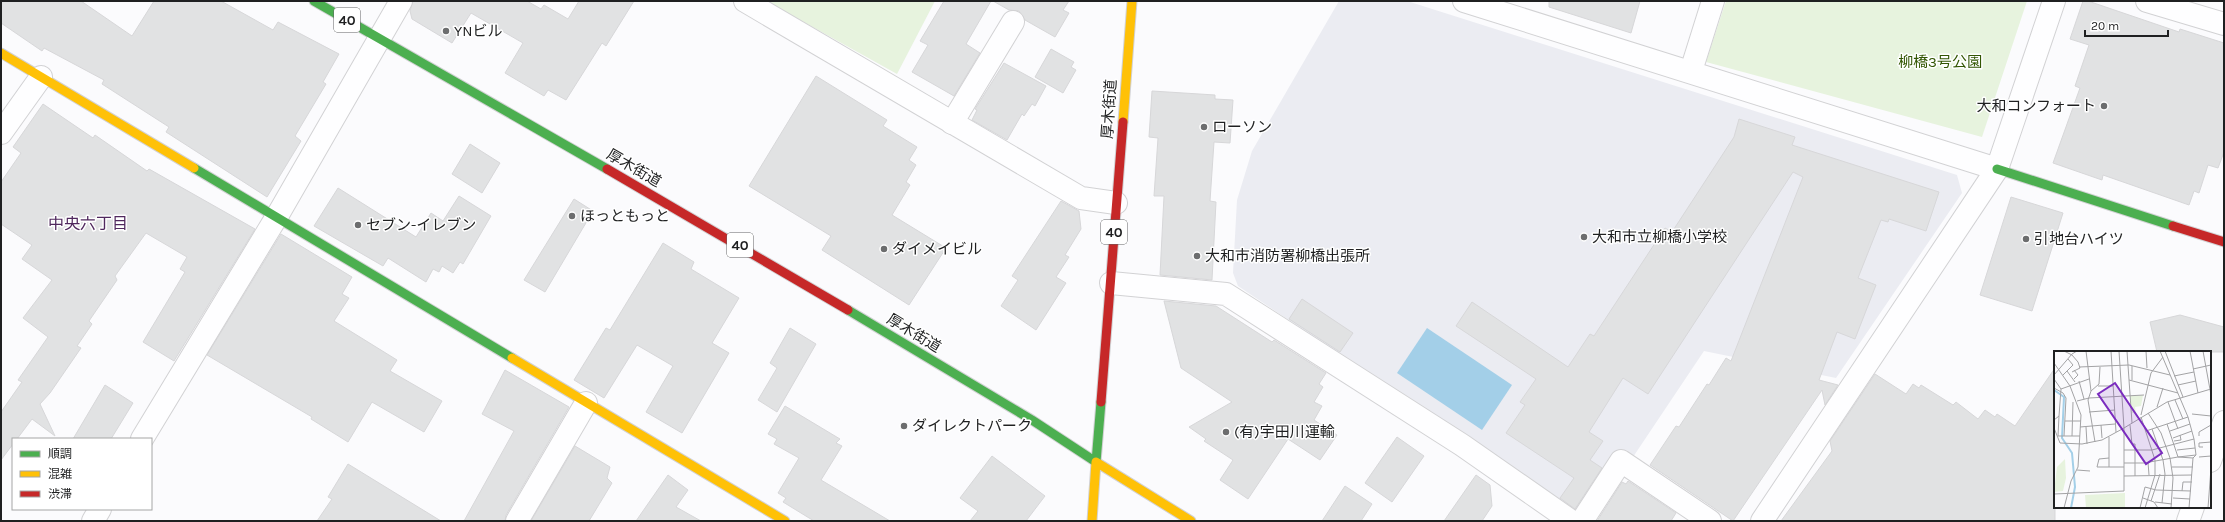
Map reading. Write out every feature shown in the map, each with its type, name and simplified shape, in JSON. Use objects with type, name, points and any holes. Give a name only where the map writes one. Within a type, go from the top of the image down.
[{"type":"main road","name":"厚木街道","points":[[314,1],[738,244],[1032,420],[1096,462],[1132,1]]},
{"type":"main road","points":[[1,53],[786,521]]},
{"type":"main road","points":[[1997,169],[2224,242]]},
{"type":"main road","points":[[1092,521],[1096,462],[1191,521]]},
{"type":"street","points":[[143,438],[276,218],[401,1]]},
{"type":"street","points":[[745,1],[1081,198],[1116,203]]},
{"type":"street","points":[[1464,1],[1504,7],[1691,71],[1997,169]]},
{"type":"street","points":[[1691,71],[1713,1]]},
{"type":"street","points":[[1762,521],[1997,169],[2054,1]]},
{"type":"street","points":[[2147,1],[2224,24]]},
{"type":"street","points":[[952,123],[1013,22]]},
{"type":"street","points":[[1,133],[41,77]]},
{"type":"street","points":[[1111,283],[1226,294],[1462,445],[1571,521]]},
{"type":"street","points":[[517,521],[586,403]]},
{"type":"street","points":[[2211,458],[2223,428]]},
{"type":"street","points":[[1582,521],[1621,461],[1710,521]]},
{"type":"street","points":[[2188,521],[2193,508]]},
{"type":"street","points":[[93,521],[99,510]]},
{"type":"shaded area","name":"大和市立柳橋小学校","points":[[1339,1],[1407,1],[1957,175],[1962,193],[1836,378],[1704,351],[1631,460],[1584,508],[1571,510],[1238,286],[1233,273],[1237,200],[1252,151]]},
{"type":"green space","points":[[766,1],[935,1],[897,74]]},
{"type":"green space","name":"柳橋3号公園","points":[[1726,1],[2027,1],[1982,137],[1706,62]]},
{"type":"water","points":[[1427,328],[1512,385],[1482,430],[1397,373]]},
{"type":"building","points":[[1,1],[81,1],[132,36],[154,1],[221,1],[273,30],[278,22],[339,54],[323,82],[326,84],[295,136],[301,141],[267,197],[166,132],[169,127],[102,84],[104,80],[44,48],[42,51],[1,23]]},
{"type":"building","points":[[413,1],[527,1],[541,9],[544,5],[568,19],[579,1],[634,1],[606,46],[602,43],[566,100],[548,90],[544,96],[505,73],[523,43],[471,13],[452,43],[412,19],[410,11]]},
{"type":"building","points":[[944,1],[991,1],[966,44],[980,53],[954,96],[912,72],[928,45],[920,41]]},
{"type":"building","points":[[993,1],[1069,1],[1063,10],[1069,13],[1055,37],[1025,20],[1019,11],[1009,10]]},
{"type":"building","points":[[1549,1],[1640,1],[1631,33],[1549,7]]},
{"type":"building","points":[[2083,1],[2088,1],[2179,32],[2180,29],[2224,43],[2224,152],[2218,168],[2208,165],[2199,193],[2194,191],[2189,205],[2103,175],[2102,180],[2053,163],[2080,88],[2075,86],[2089,45],[2070,39]]},
{"type":"building","points":[[1051,49],[1074,62],[1071,67],[1076,70],[1063,93],[1035,77]]},
{"type":"building","points":[[1004,63],[1046,86],[1035,106],[1032,104],[1024,116],[1022,114],[1007,140],[972,120],[977,110],[975,109]]},
{"type":"building","points":[[816,76],[887,120],[883,126],[917,147],[909,160],[916,165],[906,182],[910,185],[892,215],[946,248],[909,305],[822,250],[831,236],[749,186]]},
{"type":"building","points":[[1152,91],[1215,95],[1215,99],[1233,100],[1230,143],[1214,142],[1210,201],[1216,202],[1212,280],[1160,275],[1164,196],[1154,196],[1158,138],[1149,137]]},
{"type":"building","points":[[43,104],[93,138],[95,135],[147,171],[149,169],[255,229],[174,361],[143,342],[185,272],[180,269],[187,257],[146,233],[115,276],[117,280],[89,321],[92,324],[77,346],[81,348],[50,393],[40,404],[55,436],[32,419],[18,438],[12,438],[12,445],[1,460],[1,412],[22,382],[18,380],[48,337],[23,318],[52,280],[22,259],[32,245],[1,224],[1,182],[21,153],[13,147]]},
{"type":"building","points":[[1739,119],[1795,137],[1792,145],[1939,192],[1926,231],[1889,219],[1888,222],[1881,220],[1858,278],[1876,285],[1855,339],[1837,332],[1819,380],[1838,385],[1825,405],[1822,390],[1733,521],[1650,465],[1676,426],[1679,427],[1707,384],[1709,385],[1726,358],[1731,361],[1803,177],[1793,172],[1648,394],[1623,378],[1589,432],[1603,441],[1590,460],[1602,468],[1575,509],[1560,498],[1574,478],[1506,433],[1525,405],[1520,402],[1536,379],[1456,326],[1472,302],[1568,367],[1590,334],[1594,336],[1665,228],[1672,232],[1734,137]]},
{"type":"building","points":[[470,144],[500,163],[482,193],[452,174]]},
{"type":"building","points":[[338,188],[416,237],[431,213],[443,221],[459,196],[491,216],[463,264],[460,262],[453,273],[442,266],[439,272],[433,269],[426,282],[388,258],[383,266],[314,226]]},
{"type":"building","name":"引地台ハイツ","points":[[2011,197],[2063,213],[2032,311],[1980,295]]},
{"type":"building","points":[[574,199],[593,211],[545,292],[524,280]]},
{"type":"building","points":[[1061,201],[1079,211],[1081,229],[1065,255],[1069,257],[1056,277],[1066,283],[1036,330],[1001,306],[1018,280],[1012,276]]},
{"type":"building","points":[[281,234],[352,277],[342,294],[349,298],[334,321],[397,360],[390,371],[442,401],[424,432],[372,402],[348,442],[311,419],[312,417],[207,355]]},
{"type":"building","points":[[663,243],[694,262],[691,269],[739,298],[712,343],[729,353],[682,433],[646,412],[673,366],[637,345],[604,398],[574,380],[606,328],[610,330]]},
{"type":"building","points":[[1302,299],[1353,333],[1340,352],[1289,319]]},
{"type":"building","points":[[1164,301],[1216,306],[1272,342],[1274,340],[1326,373],[1319,384],[1323,387],[1314,402],[1322,406],[1314,420],[1337,435],[1320,460],[1288,439],[1248,499],[1220,480],[1233,460],[1204,441],[1206,439],[1189,427],[1232,402],[1181,368]]},
{"type":"building","points":[[2180,315],[2224,327],[2224,352],[2157,351],[2150,322]]},
{"type":"building","points":[[790,328],[816,344],[777,412],[758,400],[777,368],[770,363]]},
{"type":"building","points":[[2054,369],[2055,521],[1781,521],[1832,451],[1830,441],[1875,374],[1906,394],[1913,384],[1919,388],[1921,385],[1953,405],[1956,402],[1978,419],[1985,410],[1995,417],[1997,414],[2015,426]]},
{"type":"building","points":[[505,370],[569,407],[506,515],[505,521],[464,521],[514,431],[482,414]]},
{"type":"building","points":[[105,385],[133,403],[112,438],[74,438]]},
{"type":"building","points":[[785,406],[840,439],[836,443],[842,446],[821,480],[890,521],[814,521],[783,502],[786,498],[778,493],[799,458],[774,444],[777,439],[768,434]]},
{"type":"building","points":[[1397,437],[1424,456],[1392,502],[1365,483]]},
{"type":"building","points":[[575,446],[610,467],[607,478],[612,483],[589,521],[531,521]]},
{"type":"building","points":[[992,456],[1045,496],[1026,521],[970,521],[978,511],[960,498]]},
{"type":"building","points":[[348,464],[441,521],[317,521],[332,499],[328,497]]},
{"type":"building","points":[[668,475],[688,490],[676,507],[701,521],[636,521]]},
{"type":"building","points":[[1476,475],[1490,485],[1492,506],[1482,521],[1444,521]]},
{"type":"building","points":[[1628,481],[1676,513],[1671,521],[1597,521],[1622,482],[1626,484]]},
{"type":"building","points":[[1345,486],[1372,504],[1361,521],[1322,521]]},
{"type":"traffic: fast","points":[[314,1],[607,169]]},
{"type":"traffic: fast","points":[[194,168],[512,358]]},
{"type":"traffic: fast","points":[[1997,169],[2173,226]]},
{"type":"traffic: fast","points":[[848,310],[1032,420],[1096,462],[1101,402]]},
{"type":"traffic: slow","points":[[1123,122],[1132,1]]},
{"type":"traffic: slow","points":[[1,53],[194,168]]},
{"type":"traffic: slow","points":[[512,358],[785,521]]},
{"type":"traffic: slow","points":[[1092,521],[1096,462],[1191,521]]},
{"type":"traffic: jam","points":[[1101,402],[1123,122]]},
{"type":"traffic: jam","points":[[607,169],[848,310]]},
{"type":"traffic: jam","points":[[2173,226],[2224,242]]},
{"type":"place","name":"YNビル","points":[[446,31]]},
{"type":"place","name":"大和コンフォート","points":[[2104,106]]},
{"type":"place","name":"ローソン","points":[[1204,127]]},
{"type":"place","name":"ほっともっと","points":[[572,216]]},
{"type":"place","name":"セブン-イレブン","points":[[358,225]]},
{"type":"place","name":"大和市立柳橋小学校","points":[[1584,237]]},
{"type":"place","name":"引地台ハイツ","points":[[2026,239]]},
{"type":"place","name":"ダイメイビル","points":[[884,249]]},
{"type":"place","name":"大和市消防署柳橋出張所","points":[[1197,256]]},
{"type":"place","name":"ダイレクトパーク","points":[[904,426]]},
{"type":"place","name":"(有)宇田川運輸","points":[[1226,432]]},
{"type":"district","name":"中央六丁目","points":[[88,223]]}]
